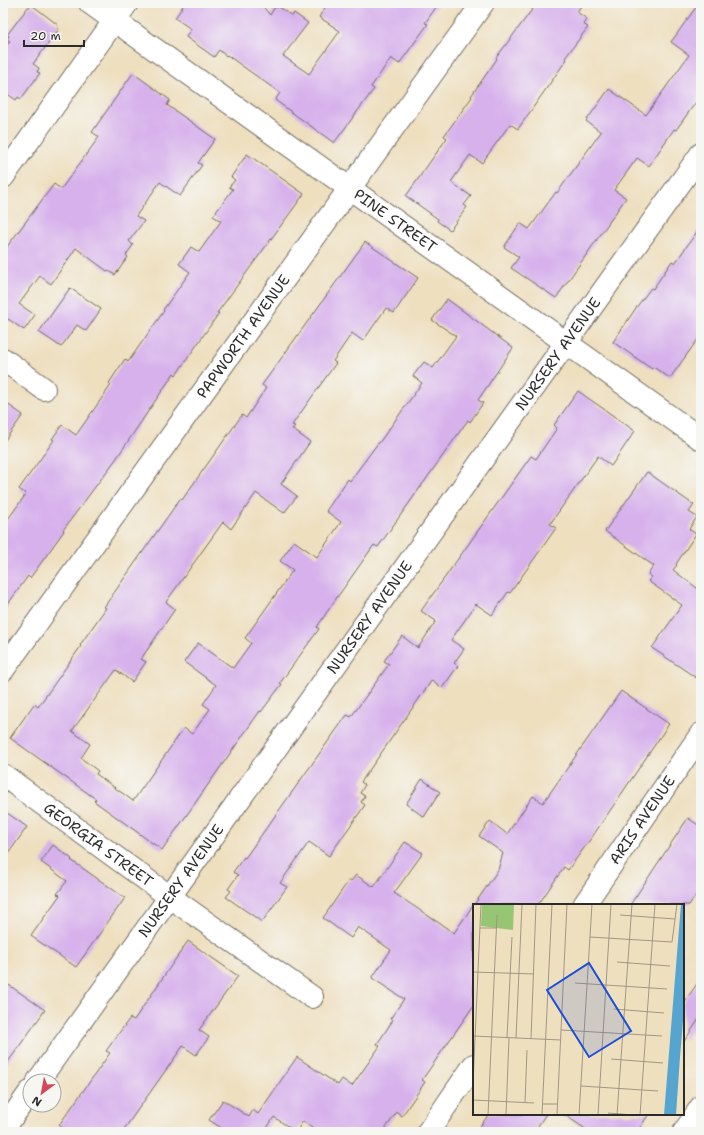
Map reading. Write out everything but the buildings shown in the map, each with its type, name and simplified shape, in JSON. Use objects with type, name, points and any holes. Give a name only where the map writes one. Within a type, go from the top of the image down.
[{"type":"street","name":"PINE STREET","points":[[90,3],[701,439]]},
{"type":"street","points":[[3,177],[127,3]]},
{"type":"street","name":"PAPWORTH AVENUE","points":[[3,670],[138,485],[349,188],[483,3]]},
{"type":"street","name":"NURSERY AVENUE","points":[[44,1073],[701,154]]},
{"type":"street","points":[[3,359],[44,389]]},
{"type":"street","name":"ARIS AVENUE","points":[[585,904],[701,734]]},
{"type":"street","name":"GEORGIA STREET","points":[[3,775],[170,897],[312,997]]},
{"type":"street","points":[[428,1132],[473,1066]]},
{"type":"street","points":[[3,1130],[22,1103]]},
{"type":"street","points":[[684,1132],[701,1107]]}]
